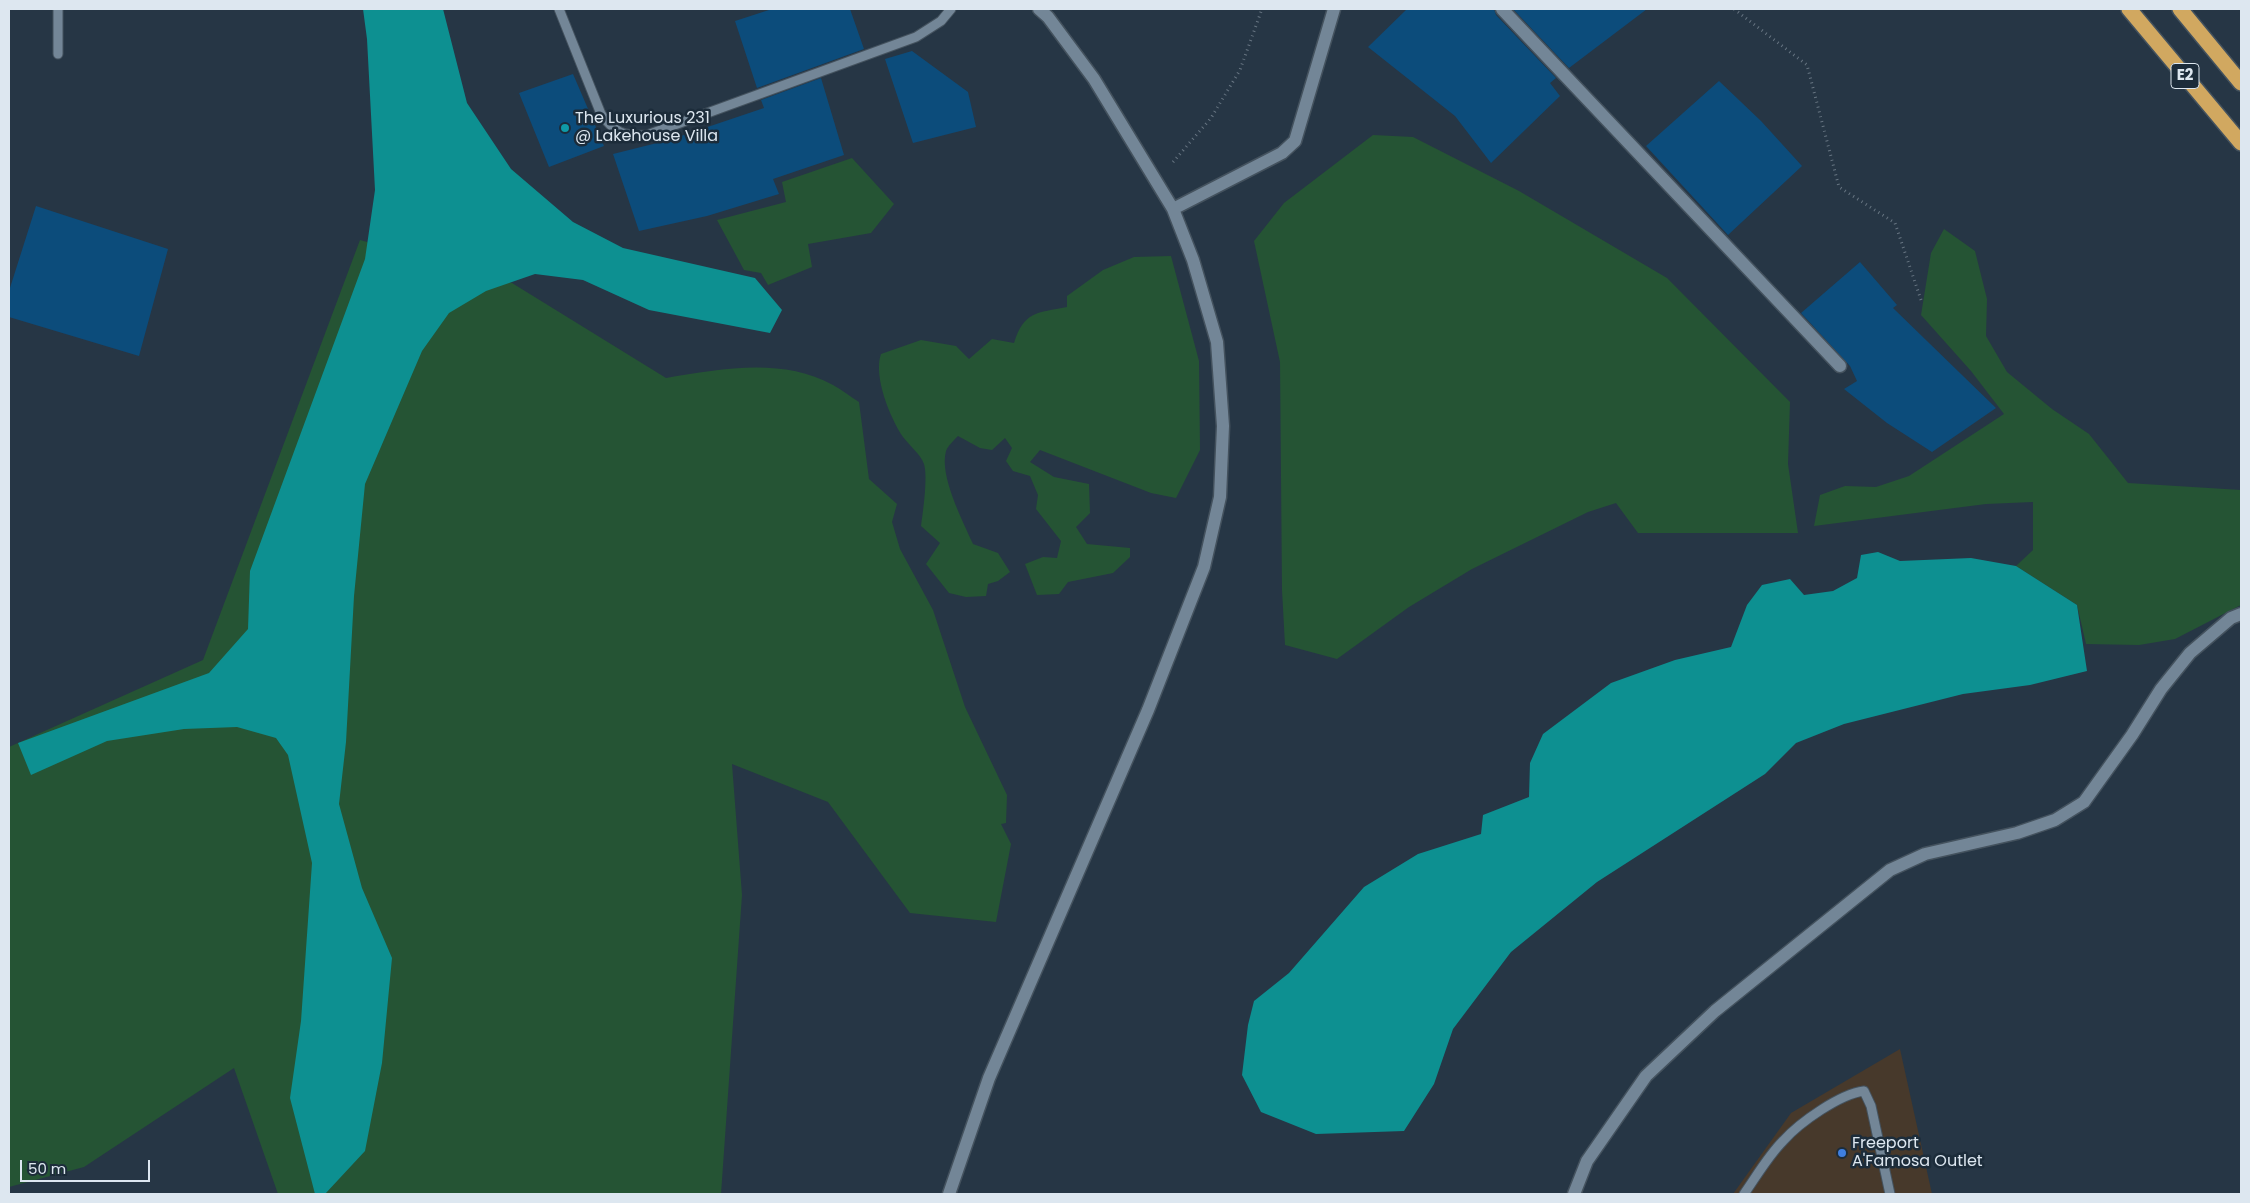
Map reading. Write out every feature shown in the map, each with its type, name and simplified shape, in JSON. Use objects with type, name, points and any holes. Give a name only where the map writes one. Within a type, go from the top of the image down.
[{"type":"highway","name":"E2","points":[[2129,9],[2241,143]]},
{"type":"highway","name":"E2","points":[[2180,9],[2241,83]]},
{"type":"street","points":[[949,1194],[989,1078],[1148,710],[1206,558],[1220,496],[1223,426],[1217,342],[1193,260],[1172,209],[1094,79],[1048,17],[1039,9]]},
{"type":"street","points":[[1172,209],[1282,152],[1295,141],[1334,9]]},
{"type":"street","points":[[1502,9],[1840,366]]},
{"type":"street","points":[[1574,1194],[1587,1161],[1646,1076],[1715,1011],[1890,870],[1925,854],[2018,833],[2055,820],[2084,802],[2162,689],[2190,653],[2231,618],[2241,614]]},
{"type":"lane","points":[[58,9],[58,54]]},
{"type":"lane","points":[[559,9],[601,114],[612,128],[628,135],[647,135],[916,37],[941,21],[951,9]]},
{"type":"lane","points":[[1744,1194],[1783,1141],[1825,1107],[1850,1093],[1864,1091],[1871,1106],[1890,1194]]},
{"type":"path","points":[[1174,162],[1212,118],[1240,70],[1262,9]]},
{"type":"path","points":[[1734,9],[1807,65],[1839,187],[1895,223],[1921,300]]},
{"type":"shaded area","points":[[363,9],[443,9],[467,103],[511,169],[573,222],[623,248],[755,278],[782,310],[770,333],[649,310],[583,280],[535,274],[486,291],[449,313],[422,351],[365,484],[354,596],[346,742],[339,804],[362,888],[392,958],[382,1063],[365,1151],[325,1194],[315,1194],[290,1098],[301,1021],[312,863],[288,755],[276,738],[237,727],[184,729],[107,741],[31,775],[18,743],[209,673],[248,629],[250,571],[365,259],[375,190],[367,39]]},
{"type":"shaded area","points":[[1373,135],[1413,137],[1519,191],[1667,278],[1790,402],[1788,464],[1798,533],[1638,533],[1616,503],[1588,512],[1472,569],[1409,607],[1337,659],[1285,645],[1282,590],[1280,362],[1254,241],[1284,203]]},
{"type":"shaded area","points":[[852,158],[894,204],[871,233],[808,244],[812,267],[768,285],[761,273],[744,270],[717,220],[786,202],[782,182]]},
{"type":"shaded area","points":[[1944,229],[1975,251],[1987,299],[1986,336],[2007,372],[2052,409],[2089,434],[2128,483],[2241,490],[2241,605],[2175,639],[2139,645],[2086,644],[2077,605],[2016,566],[2033,550],[2033,502],[1986,504],[1814,526],[1820,495],[1845,486],[1876,487],[1909,476],[2004,414],[1971,371],[1921,315],[1931,253]]},
{"type":"shaded area","points":[[360,240],[512,283],[666,378],[708,371],[772,368],[813,376],[833,385],[859,402],[869,479],[897,504],[892,522],[900,549],[933,610],[965,707],[1007,795],[1006,823],[1001,824],[1011,844],[996,922],[910,913],[828,802],[732,764],[742,895],[721,1194],[278,1194],[234,1068],[84,1167],[9,1187],[9,747],[203,660]]},
{"type":"shaded area","points":[[1171,256],[1199,361],[1200,450],[1176,498],[1151,493],[1040,450],[1030,462],[1054,477],[1089,484],[1090,513],[1076,527],[1087,544],[1130,548],[1130,557],[1113,573],[1068,582],[1059,594],[1037,595],[1025,564],[1043,557],[1057,558],[1061,541],[1036,509],[1038,495],[1030,476],[1013,471],[1006,461],[1012,448],[1005,438],[992,450],[980,448],[958,436],[947,449],[945,461],[946,473],[953,498],[973,544],[998,553],[1010,572],[998,581],[988,584],[986,596],[966,597],[949,593],[926,564],[940,543],[921,526],[925,486],[924,464],[903,437],[888,408],[879,374],[881,354],[921,340],[956,346],[969,359],[992,339],[1014,343],[1022,325],[1027,319],[1033,315],[1067,307],[1067,296],[1103,270],[1134,257]]},
{"type":"shaded area","points":[[1878,552],[1900,561],[1971,558],[2016,566],[2077,605],[2087,671],[2030,685],[1963,694],[1844,724],[1796,743],[1765,774],[1597,882],[1511,952],[1453,1029],[1434,1084],[1404,1131],[1316,1134],[1261,1112],[1242,1075],[1248,1025],[1254,1001],[1289,973],[1364,887],[1418,854],[1481,834],[1483,815],[1529,797],[1530,763],[1543,734],[1611,683],[1675,660],[1731,647],[1747,605],[1762,585],[1790,579],[1804,595],[1833,591],[1857,578],[1861,555]]},
{"type":"shaded area","name":"Freeport A'Famosa Outlet","points":[[1900,1049],[1932,1194],[1733,1194],[1791,1113]]},
{"type":"building","points":[[772,9],[850,9],[864,49],[757,88],[735,21]]},
{"type":"building","points":[[1407,9],[1494,9],[1496,15],[1556,78],[1550,83],[1560,96],[1491,163],[1455,116],[1368,47]]},
{"type":"building","points":[[1513,9],[1647,9],[1569,68]]},
{"type":"building","points":[[912,51],[968,92],[976,127],[913,143],[885,59]]},
{"type":"building","name":"The Luxurious 231 @ Lakehouse Villa","points":[[573,74],[604,146],[549,167],[519,93]]},
{"type":"building","points":[[821,78],[844,155],[773,179],[779,194],[707,216],[639,231],[613,154],[669,140],[764,108],[761,100]]},
{"type":"building","points":[[1719,81],[1761,121],[1802,166],[1728,235],[1646,146]]},
{"type":"building","points":[[36,206],[168,249],[139,356],[9,317],[9,291]]},
{"type":"building","points":[[1860,262],[1897,305],[1893,308],[1996,408],[1932,452],[1887,423],[1844,389],[1857,381],[1850,366],[1801,313]]},
{"type":"place","name":"The Luxurious 231 @ Lakehouse Villa","points":[[565,128]]},
{"type":"place","name":"Freeport A'Famosa Outlet","points":[[1842,1153]]}]
